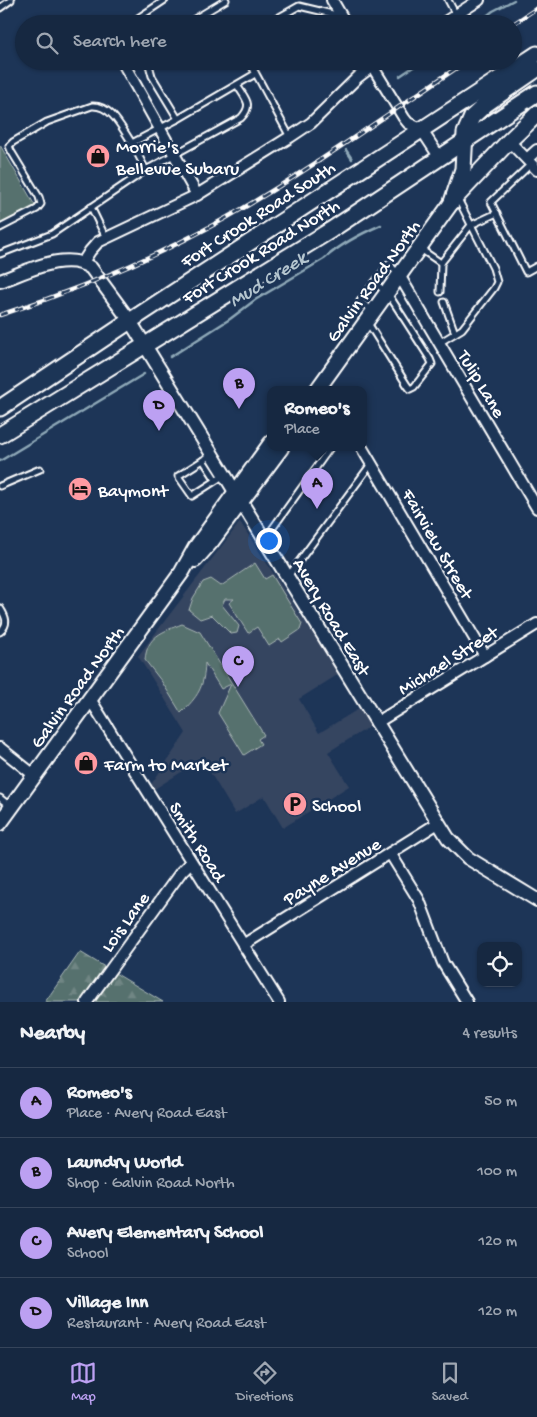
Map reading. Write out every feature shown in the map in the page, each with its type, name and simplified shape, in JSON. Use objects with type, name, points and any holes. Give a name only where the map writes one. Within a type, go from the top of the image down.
[{"type":"main road","name":"Fort Crook Road South","points":[[522,64],[537,54]]},
{"type":"main road","points":[[454,199],[464,169],[464,142],[472,117],[537,69]]},
{"type":"main road","name":"Fort Crook Road South","points":[[0,408],[512,70]]},
{"type":"main road","name":"Fort Crook Road North","points":[[0,435],[255,278],[537,93]]},
{"type":"main road","points":[[454,199],[537,114]]},
{"type":"main road","name":"Galvin Road North","points":[[321,386],[454,199]]},
{"type":"main road","name":"Galvin Road North","points":[[238,496],[267,449]]},
{"type":"main road","name":"Galvin Road North","points":[[0,823],[182,572],[196,547],[278,451]]},
{"type":"street","points":[[456,15],[479,0]]},
{"type":"street","points":[[334,1],[341,15]]},
{"type":"street","points":[[127,70],[197,195]]},
{"type":"street","points":[[0,281],[56,262],[72,260],[83,262],[98,242],[197,195],[311,123],[366,70]]},
{"type":"street","points":[[377,70],[404,118],[421,129],[440,158]]},
{"type":"street","points":[[509,141],[532,164],[537,150]]},
{"type":"street","name":"Avery Road East","points":[[83,262],[92,268],[101,279],[130,321],[208,457],[221,478],[238,496],[438,823],[452,842],[468,858],[537,900]]},
{"type":"street","name":"Tulip Lane","points":[[399,275],[537,508]]},
{"type":"street","name":"Fairview Street","points":[[364,451],[485,656]]},
{"type":"street","name":"Michael Street","points":[[376,724],[537,624]]},
{"type":"street","name":"Smith Road","points":[[90,699],[279,1002]]},
{"type":"street","points":[[0,748],[34,775]]},
{"type":"street","name":"Payne Avenue","points":[[243,945],[438,823]]},
{"type":"street","points":[[390,853],[419,900],[443,963],[467,1002]]},
{"type":"street","name":"Lois Lane","points":[[87,1002],[191,862]]},
{"type":"lane","points":[[0,8],[11,0]]},
{"type":"lane","points":[[142,15],[165,0]]},
{"type":"lane","points":[[201,15],[226,0]]},
{"type":"lane","points":[[448,0],[456,15]]},
{"type":"lane","points":[[283,15],[299,6],[328,15]]},
{"type":"lane","points":[[150,70],[152,76],[178,119]]},
{"type":"lane","points":[[253,70],[290,137]]},
{"type":"lane","points":[[132,143],[178,119],[255,74]]},
{"type":"lane","points":[[0,254],[52,234],[146,170],[242,118],[248,111],[249,106],[237,85]]},
{"type":"lane","points":[[0,228],[37,209],[41,204],[39,197],[10,152],[9,146],[47,122],[92,106],[107,109],[132,143],[146,170]]},
{"type":"lane","points":[[532,164],[491,202],[526,272],[537,266]]},
{"type":"lane","points":[[439,343],[462,330],[497,282],[493,268],[472,225],[454,199]]},
{"type":"lane","points":[[91,206],[106,238]]},
{"type":"lane","points":[[440,292],[442,263],[472,225],[497,213]]},
{"type":"lane","points":[[419,248],[442,263]]},
{"type":"lane","points":[[374,283],[387,292],[432,364],[414,387],[410,389],[370,316],[360,302],[374,283],[389,264],[399,275]]},
{"type":"lane","points":[[444,302],[455,333]]},
{"type":"lane","points":[[264,540],[328,451]]},
{"type":"lane","points":[[208,457],[178,476],[192,496],[221,478]]},
{"type":"lane","points":[[287,578],[372,463]]},
{"type":"lane","points":[[0,486],[40,469]]},
{"type":"lane","points":[[0,608],[6,624],[0,632]]},
{"type":"lane","points":[[0,798],[11,807]]},
{"type":"shaded area","points":[[240,522],[339,674],[299,699],[319,733],[360,708],[371,726],[328,752],[349,786],[283,828],[264,796],[235,814],[202,759],[153,790],[150,786],[186,733],[138,656]]},
{"type":"green space","points":[[0,145],[37,209],[0,231]]},
{"type":"green space","points":[[255,563],[265,579],[272,575],[302,624],[300,630],[282,642],[280,639],[269,646],[257,627],[248,633],[229,603],[234,599],[225,599],[222,605],[239,626],[237,633],[231,634],[212,615],[200,619],[189,610],[193,598],[203,582],[211,579],[221,586]]},
{"type":"green space","points":[[182,624],[200,632],[264,735],[258,739],[261,744],[244,755],[218,713],[231,684],[221,689],[205,663],[199,691],[192,702],[181,713],[162,682],[145,660],[146,652],[152,640]]},
{"type":"green space","points":[[80,952],[163,1002],[45,1002]]},
{"type":"waterway","name":"Mud Creek","points":[[488,15],[514,0]]},
{"type":"waterway","name":"Mud Creek","points":[[400,76],[409,70]]},
{"type":"waterway","name":"Mud Creek","points":[[346,150],[352,159]]},
{"type":"waterway","name":"Mud Creek","points":[[170,357],[230,319],[255,300],[324,259],[344,244],[381,225]]},
{"type":"waterway","name":"Mud Creek","points":[[0,461],[144,374]]},
{"type":"railway","points":[[522,18],[537,8]]},
{"type":"railway","points":[[0,315],[58,295],[115,272],[199,233],[318,162],[454,70]]},
{"type":"place","name":"Morrie's Bellevue Subaru","points":[[98,156]]},
{"type":"place","name":"Laundry World","points":[[239,409]]},
{"type":"place","name":"Village Inn","points":[[159,431]]},
{"type":"place","name":"Baymont","points":[[80,489]]},
{"type":"place","name":"Romeo's","points":[[317,509]]},
{"type":"place","name":"Avery Elementary School","points":[[238,687]]},
{"type":"place","name":"Farm to Market","points":[[86,763]]},
{"type":"place","name":"School","points":[[295,804]]}]
